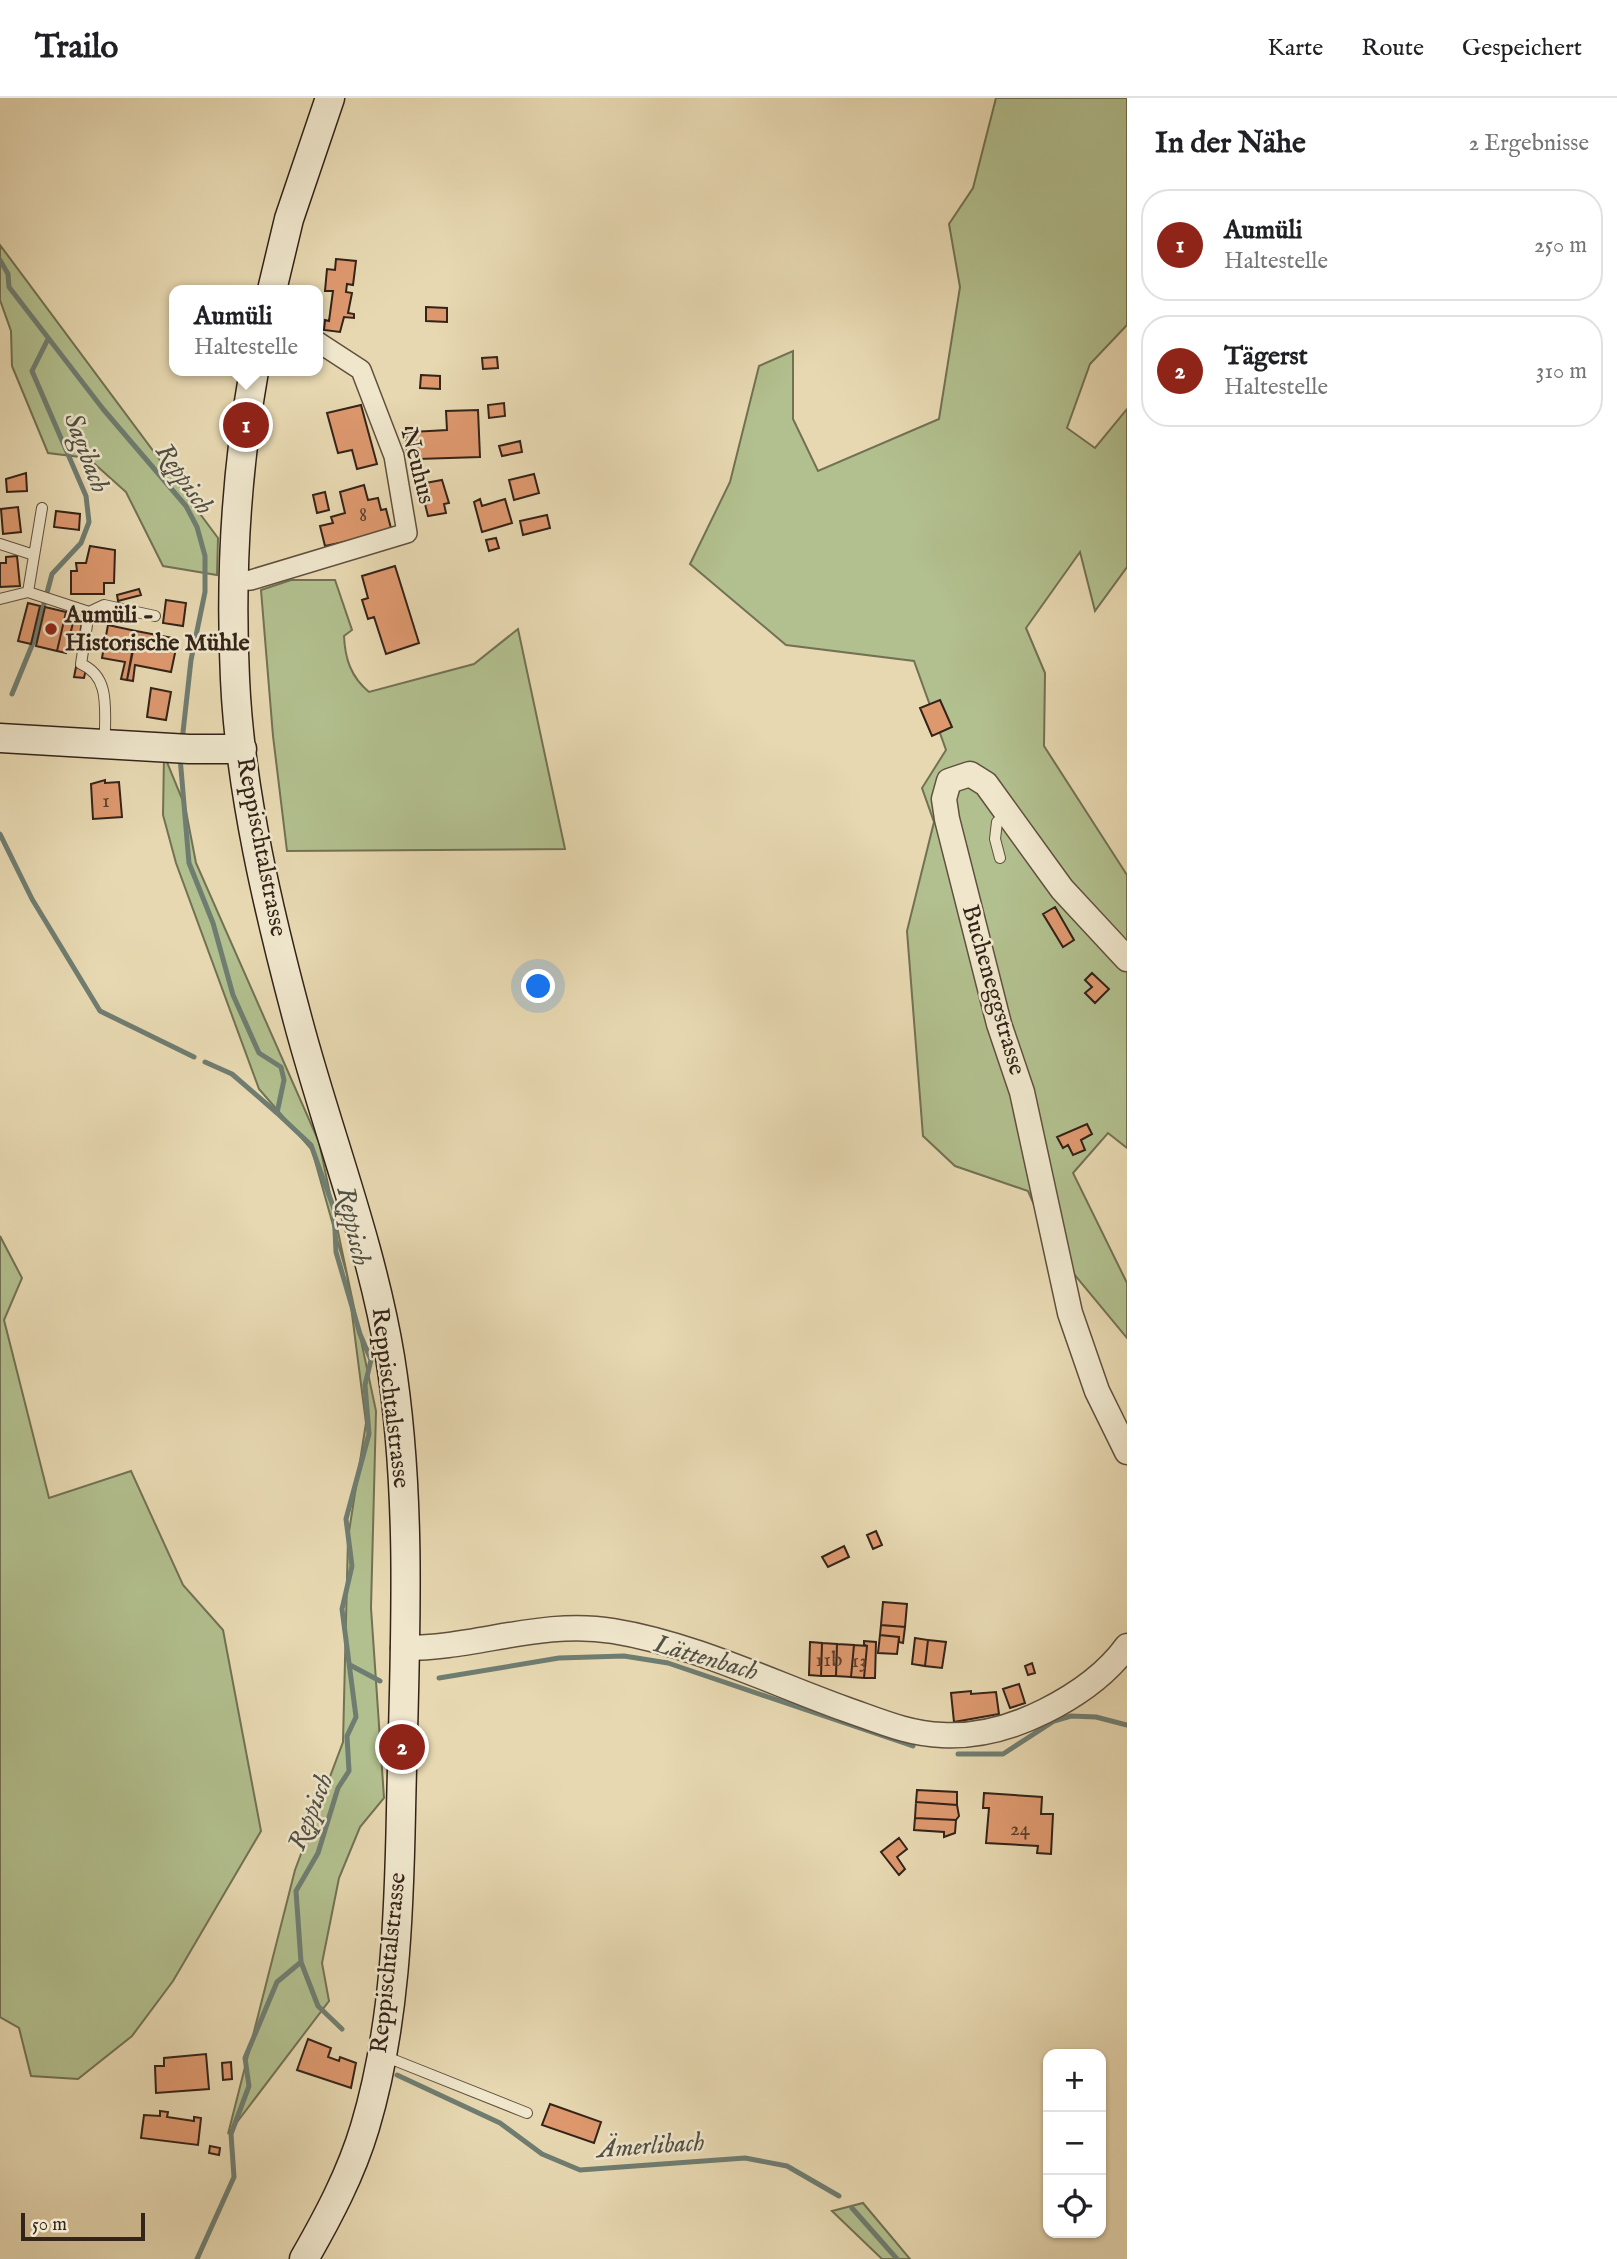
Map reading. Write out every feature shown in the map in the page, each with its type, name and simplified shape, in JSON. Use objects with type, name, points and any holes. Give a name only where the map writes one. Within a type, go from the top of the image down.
[{"type":"main road","points":[[273,285],[289,219],[330,98]]},
{"type":"main road","name":"Reppischtalstrasse","points":[[253,376],[240,472],[234,581],[235,681],[242,749],[251,809],[299,1025],[352,1197],[390,1358],[400,1443],[403,1514],[400,1845],[393,1960],[381,2056],[364,2131],[334,2207],[304,2259]]},
{"type":"main road","points":[[1,733],[177,749],[242,749]]},
{"type":"street","name":"Neuhus","points":[[234,581],[251,580],[407,533],[394,456],[361,370],[323,345]]},
{"type":"street","name":"Bucheneggstrasse","points":[[1127,959],[1062,889],[978,777],[963,774],[949,781],[944,799],[947,819],[999,1024],[1022,1092],[1070,1313],[1097,1391],[1127,1452]]},
{"type":"street","points":[[403,1648],[438,1648],[548,1628],[615,1631],[698,1655],[891,1725],[928,1734],[957,1735],[1008,1727],[1057,1705],[1093,1683],[1127,1646]]},
{"type":"lane","points":[[27,592],[42,508]]},
{"type":"lane","points":[[0,544],[34,555]]},
{"type":"lane","points":[[0,598],[27,592],[89,612],[104,605],[155,616]]},
{"type":"lane","points":[[89,612],[81,664],[94,670],[104,687],[105,742]]},
{"type":"lane","points":[[1000,858],[995,839],[997,822],[1006,814]]},
{"type":"lane","points":[[381,2056],[395,2058],[527,2113]]},
{"type":"green space","points":[[996,98],[1127,98],[1127,325],[1090,364],[1067,428],[1095,448],[1127,409],[1127,567],[1095,611],[1080,552],[1026,628],[1045,673],[1044,746],[1127,875],[1127,1148],[1108,1133],[1073,1173],[1127,1283],[1127,1338],[1054,1250],[1028,1191],[955,1166],[923,1136],[907,931],[934,822],[922,788],[946,750],[914,661],[786,645],[690,564],[730,482],[759,366],[793,351],[793,419],[818,471],[939,419],[960,287],[949,224],[973,188]]},
{"type":"green space","points":[[0,245],[218,538],[217,575],[163,566],[126,492],[88,458],[48,453],[12,366],[11,331],[0,300]]},
{"type":"green space","points":[[291,580],[335,580],[352,630],[344,636],[348,660],[353,674],[369,692],[474,664],[518,629],[565,849],[287,851],[273,736],[261,590]]},
{"type":"green space","points":[[164,755],[185,806],[196,863],[319,1142],[376,1411],[371,1608],[384,1798],[360,1827],[339,1878],[322,1963],[329,2001],[228,2134],[295,1870],[343,1742],[348,1538],[366,1423],[347,1275],[312,1150],[259,1089],[176,863],[163,815]]},
{"type":"green space","points":[[0,1236],[22,1278],[4,1320],[49,1498],[131,1471],[183,1585],[223,1630],[261,1831],[173,1981],[132,2036],[78,2079],[31,2076],[19,2028],[0,2017]]},
{"type":"green space","points":[[863,2203],[910,2259],[882,2259],[832,2211]]},
{"type":"building","points":[[336,259],[356,261],[353,285],[347,284],[346,292],[352,293],[348,313],[354,314],[354,318],[344,317],[340,332],[324,330],[325,320],[329,321],[333,291],[325,291],[327,269],[335,270]]},
{"type":"building","points":[[426,307],[447,308],[447,322],[426,321]]},
{"type":"building","points":[[497,357],[498,368],[483,369],[482,358]]},
{"type":"building","points":[[421,375],[440,376],[440,389],[420,388]]},
{"type":"building","points":[[504,403],[505,416],[489,418],[488,405]]},
{"type":"building","points":[[361,405],[377,464],[357,469],[352,450],[338,453],[327,413]]},
{"type":"building","points":[[478,410],[480,457],[418,459],[417,455],[407,456],[406,428],[412,428],[412,432],[447,430],[446,411]]},
{"type":"building","points":[[520,441],[522,452],[502,456],[499,446]]},
{"type":"building","points":[[26,473],[27,491],[7,492],[6,479]]},
{"type":"building","points":[[534,474],[539,493],[514,500],[509,480]]},
{"type":"building","points":[[442,480],[449,503],[444,504],[446,513],[428,516],[420,484]]},
{"type":"building","points":[[364,485],[368,500],[378,498],[381,510],[386,509],[392,532],[325,546],[320,526],[333,523],[331,517],[345,513],[340,492]]},
{"type":"building","points":[[325,492],[329,510],[317,513],[313,495]]},
{"type":"building","points":[[480,499],[482,506],[505,499],[512,523],[482,532],[474,502]]},
{"type":"building","points":[[18,507],[21,532],[3,534],[1,509]]},
{"type":"building","points":[[56,511],[80,514],[79,530],[54,527]]},
{"type":"building","points":[[547,515],[550,528],[523,535],[520,521]]},
{"type":"building","points":[[496,538],[499,548],[489,551],[486,540]]},
{"type":"building","points":[[90,546],[115,550],[114,583],[104,583],[104,594],[71,594],[71,571],[77,571],[76,563],[86,563]]},
{"type":"building","points":[[17,556],[20,586],[0,587],[0,563],[6,563],[6,557]]},
{"type":"building","points":[[395,566],[419,643],[386,654],[374,617],[368,619],[362,600],[368,598],[362,576]]},
{"type":"building","points":[[139,589],[141,595],[118,601],[117,595]]},
{"type":"building","points":[[166,600],[186,603],[183,626],[163,623]]},
{"type":"building","points":[[28,603],[40,606],[31,644],[18,641]]},
{"type":"building","name":"Aumüli - Historische Mühle","points":[[45,607],[66,612],[57,651],[36,646]]},
{"type":"building","points":[[66,612],[75,614],[66,653],[57,651]]},
{"type":"building","points":[[75,615],[83,617],[78,644],[72,644],[68,643]]},
{"type":"building","points":[[108,625],[136,631],[134,646],[105,641]]},
{"type":"building","points":[[136,631],[178,639],[171,672],[135,665],[133,681],[127,680]]},
{"type":"building","points":[[105,641],[134,646],[127,680],[121,679],[125,662],[102,658]]},
{"type":"building","points":[[76,667],[86,669],[84,678],[74,677]]},
{"type":"building","points":[[151,688],[171,692],[166,720],[147,717]]},
{"type":"building","points":[[940,700],[952,727],[932,736],[920,708]]},
{"type":"building","points":[[105,780],[105,783],[119,782],[122,817],[93,819],[91,784]]},
{"type":"building","points":[[1055,907],[1074,940],[1063,947],[1043,914]]},
{"type":"building","points":[[1092,973],[1109,989],[1095,1003],[1085,993],[1092,987],[1085,980]]},
{"type":"building","points":[[1087,1124],[1092,1134],[1081,1140],[1085,1150],[1073,1155],[1068,1145],[1063,1148],[1057,1137]]},
{"type":"building","points":[[876,1531],[882,1545],[873,1549],[867,1535]]},
{"type":"building","points":[[844,1546],[849,1557],[828,1567],[822,1557]]},
{"type":"building","points":[[883,1602],[907,1604],[905,1627],[881,1625]]},
{"type":"building","points":[[881,1625],[905,1627],[903,1643],[899,1642],[899,1637],[880,1635]]},
{"type":"building","points":[[880,1635],[899,1637],[897,1654],[878,1653]]},
{"type":"building","points":[[915,1638],[928,1640],[925,1666],[912,1664]]},
{"type":"building","points":[[928,1640],[946,1642],[942,1668],[925,1666]]},
{"type":"building","points":[[864,1641],[876,1642],[875,1678],[864,1678],[867,1646]]},
{"type":"building","points":[[810,1642],[822,1643],[821,1676],[809,1675]]},
{"type":"building","points":[[822,1643],[837,1644],[836,1676],[821,1676]]},
{"type":"building","points":[[837,1644],[854,1645],[851,1677],[836,1676]]},
{"type":"building","points":[[854,1645],[867,1646],[864,1678],[851,1677]]},
{"type":"building","points":[[1032,1663],[1035,1673],[1028,1675],[1025,1666]]},
{"type":"building","points":[[1019,1684],[1025,1703],[1010,1708],[1003,1689]]},
{"type":"building","points":[[971,1691],[971,1694],[996,1692],[999,1714],[954,1722],[951,1693]]},
{"type":"building","points":[[917,1790],[957,1792],[957,1805],[916,1802]]},
{"type":"building","points":[[984,1793],[1042,1797],[1041,1814],[1053,1814],[1051,1854],[1037,1853],[1038,1846],[986,1843],[989,1808],[983,1808]]},
{"type":"building","points":[[916,1802],[957,1805],[959,1816],[956,1820],[915,1818]]},
{"type":"building","points":[[915,1818],[956,1820],[955,1833],[944,1837],[944,1832],[914,1830]]},
{"type":"building","points":[[899,1838],[907,1849],[897,1857],[905,1869],[899,1875],[881,1852]]},
{"type":"building","points":[[308,2039],[331,2048],[328,2057],[339,2061],[340,2057],[356,2063],[351,2088],[297,2070]]},
{"type":"building","points":[[206,2054],[209,2089],[156,2093],[155,2066],[164,2066],[164,2058]]},
{"type":"building","points":[[231,2062],[232,2079],[223,2080],[222,2063]]},
{"type":"building","points":[[550,2104],[601,2122],[594,2143],[542,2125]]},
{"type":"building","points":[[160,2111],[168,2112],[167,2117],[194,2121],[194,2117],[201,2118],[198,2145],[141,2138],[144,2115],[160,2116]]},
{"type":"building","points":[[210,2146],[220,2148],[219,2155],[209,2153]]},
{"type":"waterway","name":"Reppisch","points":[[0,260],[8,274],[9,287],[103,409],[186,506],[197,527],[205,556],[205,592],[191,660],[182,741]]},
{"type":"waterway","name":"Sagibach","points":[[12,694],[35,638],[52,574],[81,543],[89,522],[86,496],[32,371],[48,339]]},
{"type":"waterway","name":"Reppisch","points":[[180,757],[189,863],[213,923],[233,995],[259,1053],[281,1067],[284,1080],[277,1113],[311,1145],[334,1209],[336,1252],[360,1334],[371,1360],[365,1385],[369,1434],[346,1519],[352,1566],[342,1609],[356,1717],[347,1736],[349,1771],[338,1788],[318,1853],[296,1891],[301,1962],[277,1982],[245,2058],[249,2086],[231,2134],[234,2177],[197,2259]]},
{"type":"waterway","name":"Sagibach","points":[[0,834],[32,899],[100,1011],[194,1057]]},
{"type":"waterway","name":"Sagibach","points":[[205,1062],[232,1074],[277,1113]]},
{"type":"waterway","name":"Lättenbach","points":[[439,1678],[559,1658],[624,1656],[668,1663],[913,1746]]},
{"type":"waterway","name":"Lättenbach","points":[[350,1665],[380,1681]]},
{"type":"waterway","name":"Lättenbach","points":[[958,1754],[1003,1754],[1054,1721],[1071,1716],[1096,1717],[1127,1725]]},
{"type":"waterway","name":"Ämerlibach","points":[[301,1962],[318,2006],[342,2029]]},
{"type":"waterway","name":"Ämerlibach","points":[[397,2075],[500,2123],[542,2154],[580,2170],[745,2158],[787,2166],[839,2196]]},
{"type":"waterway","name":"Ämerlibach","points":[[852,2208],[897,2259]]},
{"type":"place","name":"Aumüli","points":[[246,425]]},
{"type":"place","name":"Aumüli - Historische Mühle","points":[[51,629]]},
{"type":"place","name":"Tägerst","points":[[402,1747]]}]
